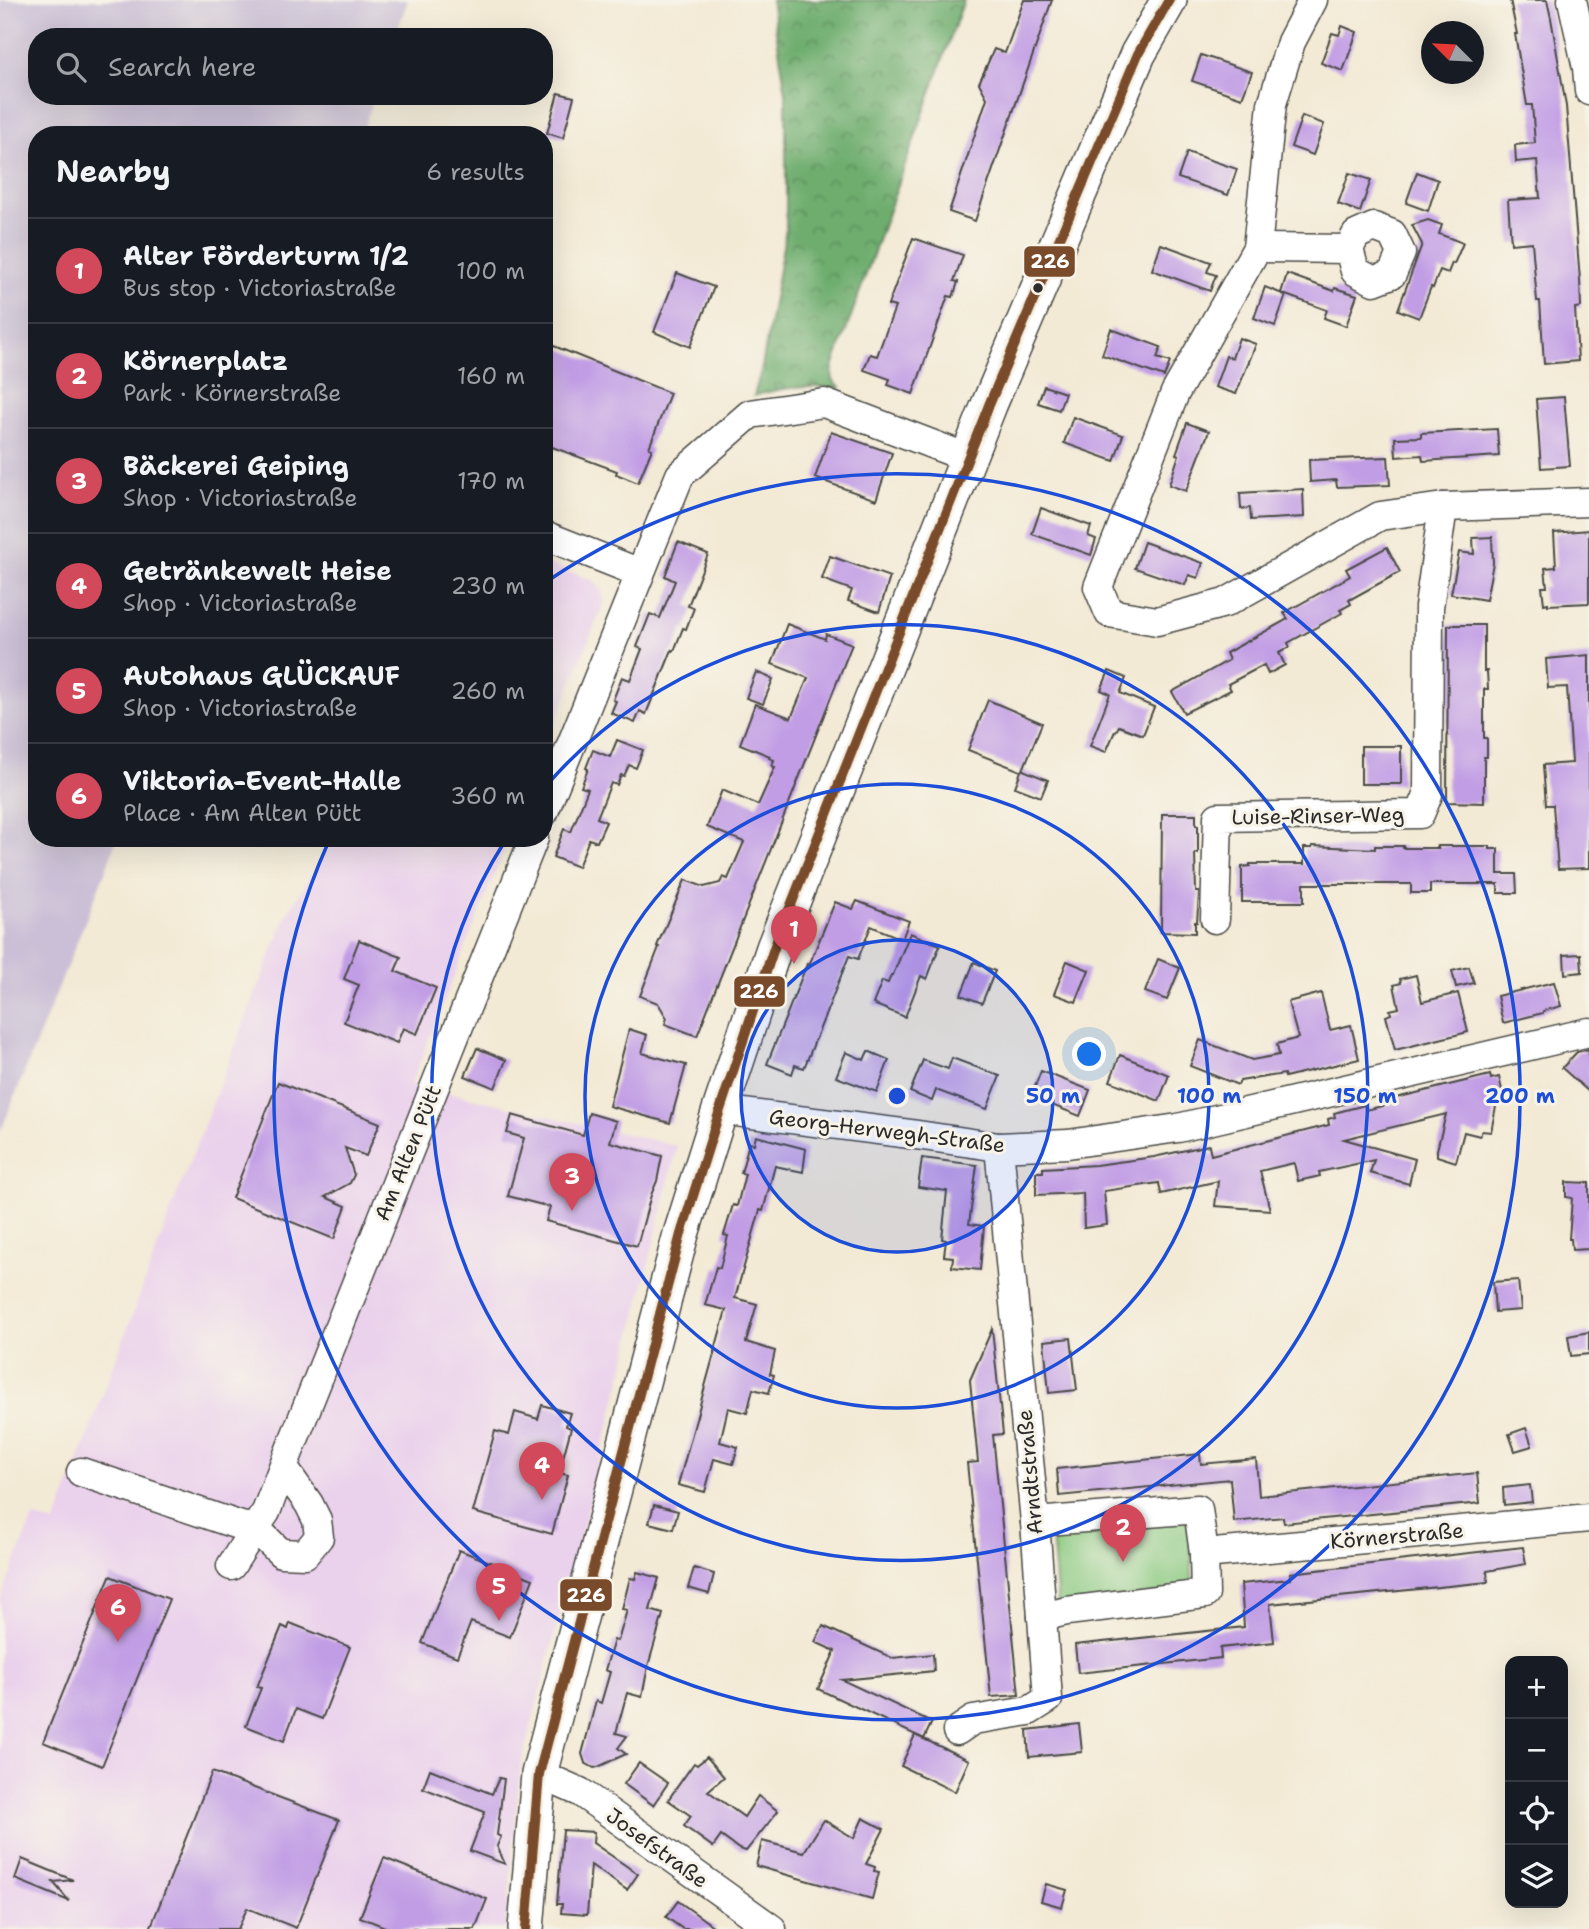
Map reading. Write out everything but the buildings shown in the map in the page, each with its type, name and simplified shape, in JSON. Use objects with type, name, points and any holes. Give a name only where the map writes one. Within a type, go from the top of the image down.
[{"type":"main road","points":[[526,1929],[539,1774],[681,1234],[774,948],[989,405],[1138,54],[1169,0]]},
{"type":"street","points":[[1313,0],[1291,42],[1272,104],[1257,248],[1175,393],[1098,587],[1109,612],[1157,621],[1225,603],[1380,516],[1443,507],[1589,502]]},
{"type":"street","points":[[1572,0],[1587,68],[1589,91]]},
{"type":"street","points":[[1257,248],[1349,248]]},
{"type":"street","points":[[553,790],[680,475],[750,414],[824,403],[968,458]]},
{"type":"street","name":"Luise-Rinser-Weg","points":[[1215,919],[1218,817],[1420,814],[1428,795],[1429,607],[1443,507]]},
{"type":"street","points":[[553,538],[640,572]]},
{"type":"street","name":"Am Alten Pütt","points":[[231,1566],[266,1512],[530,847]]},
{"type":"street","name":"Georg-Herwegh-Straße","points":[[720,1110],[999,1147],[1068,1144],[1178,1128],[1589,1032]]},
{"type":"street","name":"Arndtstraße","points":[[957,1731],[973,1720],[1029,1711],[1048,1699],[1035,1522],[999,1147]]},
{"type":"street","points":[[81,1472],[241,1526],[255,1528],[281,1553],[305,1554],[319,1537],[317,1520],[283,1467]]},
{"type":"street","points":[[1035,1522],[1198,1509],[1204,1554],[1205,1594],[1067,1611],[1042,1617]]},
{"type":"street","name":"Körnerstraße","points":[[1204,1554],[1589,1518]]},
{"type":"street","name":"Josefstraße","points":[[539,1774],[580,1792],[772,1929]]},
{"type":"shaded area","points":[[0,0],[408,0],[398,28],[28,28],[28,105],[372,105],[364,126],[28,126],[28,847],[114,847],[0,1133]]},
{"type":"shaded area","points":[[553,565],[594,581],[602,591],[604,602],[553,729]]},
{"type":"shaded area","points":[[328,847],[505,847],[411,1084],[677,1146],[618,1392],[520,1768],[506,1929],[0,1929],[0,1601],[33,1517],[55,1524],[179,1189],[286,916]]},
{"type":"green space","points":[[771,0],[964,0],[834,364],[833,378],[841,388],[797,388],[754,396],[762,367],[786,229],[786,93]]},
{"type":"green space","points":[[1189,1518],[1193,1589],[1058,1605],[1052,1535]]},
{"type":"transit line","name":"226","points":[[526,1929],[539,1774],[681,1234],[720,1110],[774,948],[989,405],[1138,54],[1169,0]]},
{"type":"place","name":"Alter Förderturm 1/2","points":[[794,964]]},
{"type":"place","name":"Bäckerei Geiping","points":[[572,1211]]},
{"type":"place","name":"Getränkewelt Heise","points":[[542,1500]]},
{"type":"place","name":"Körnerplatz","points":[[1123,1562]]},
{"type":"place","name":"Autohaus GLÜCKAUF","points":[[499,1621]]},
{"type":"place","name":"Viktoria-Event-Halle","points":[[118,1642]]}]
